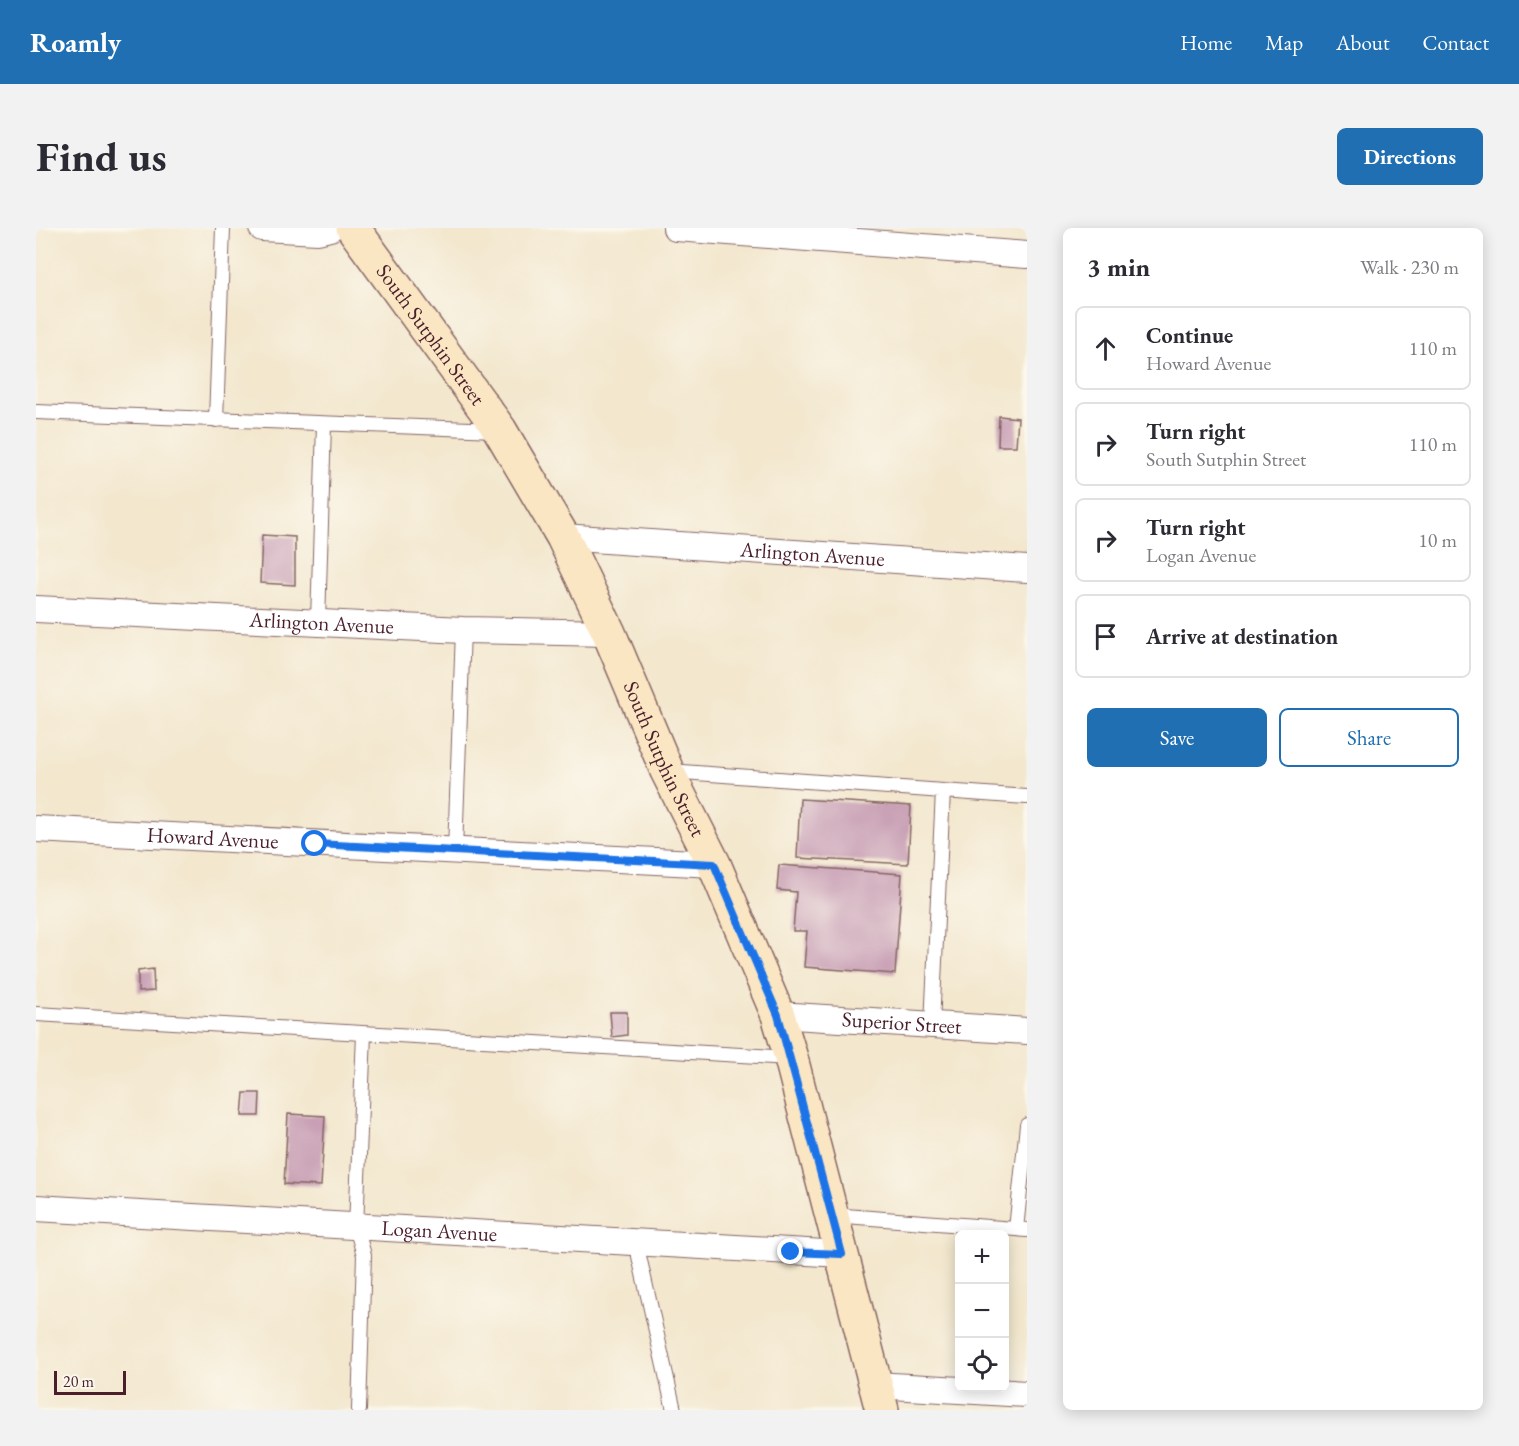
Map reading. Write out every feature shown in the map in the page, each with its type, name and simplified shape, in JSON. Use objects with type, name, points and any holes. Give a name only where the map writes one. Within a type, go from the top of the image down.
[{"type":"street","points":[[262,228],[318,231],[330,228]]},
{"type":"street","name":"South Sutphin Street","points":[[353,228],[500,430],[563,537],[609,633],[667,771],[714,864],[778,1015],[878,1397]]},
{"type":"street","points":[[676,228],[1027,255]]},
{"type":"street","name":"Arlington Avenue","points":[[563,537],[1027,569]]},
{"type":"street","name":"Arlington Avenue","points":[[36,609],[463,630],[609,633]]},
{"type":"street","name":"Howard Avenue","points":[[36,829],[714,864]]},
{"type":"street","name":"Superior Street","points":[[778,1015],[1027,1030]]},
{"type":"street","name":"Logan Avenue","points":[[36,1208],[842,1254]]},
{"type":"street","points":[[878,1397],[898,1385],[1027,1394]]},
{"type":"lane","points":[[216,420],[223,228]]},
{"type":"lane","points":[[36,412],[500,430]]},
{"type":"lane","points":[[318,622],[324,424]]},
{"type":"lane","points":[[455,851],[463,630]]},
{"type":"lane","points":[[667,771],[1027,797]]},
{"type":"lane","points":[[932,1025],[943,791]]},
{"type":"lane","points":[[36,1014],[790,1058]]},
{"type":"lane","points":[[359,1410],[364,1255],[356,1227],[364,1034]]},
{"type":"lane","points":[[832,1215],[1022,1229],[1027,1125]]},
{"type":"lane","points":[[636,1242],[674,1410]]},
{"type":"building","points":[[999,416],[1018,418],[1016,446],[998,446]]},
{"type":"building","points":[[262,535],[295,537],[295,585],[260,583]]},
{"type":"building","points":[[800,799],[911,806],[908,864],[797,858]]},
{"type":"building","points":[[779,865],[902,874],[895,974],[804,967],[807,931],[793,931],[796,892],[777,890]]},
{"type":"building","points":[[153,969],[154,991],[138,992],[138,971]]},
{"type":"building","points":[[610,1012],[627,1012],[627,1035],[612,1037]]},
{"type":"building","points":[[244,1093],[260,1093],[259,1116],[242,1116]]},
{"type":"building","points":[[288,1114],[325,1116],[321,1186],[284,1184]]},
{"type":"route","points":[[315,844],[714,864],[778,1015],[842,1254],[791,1252]]}]
